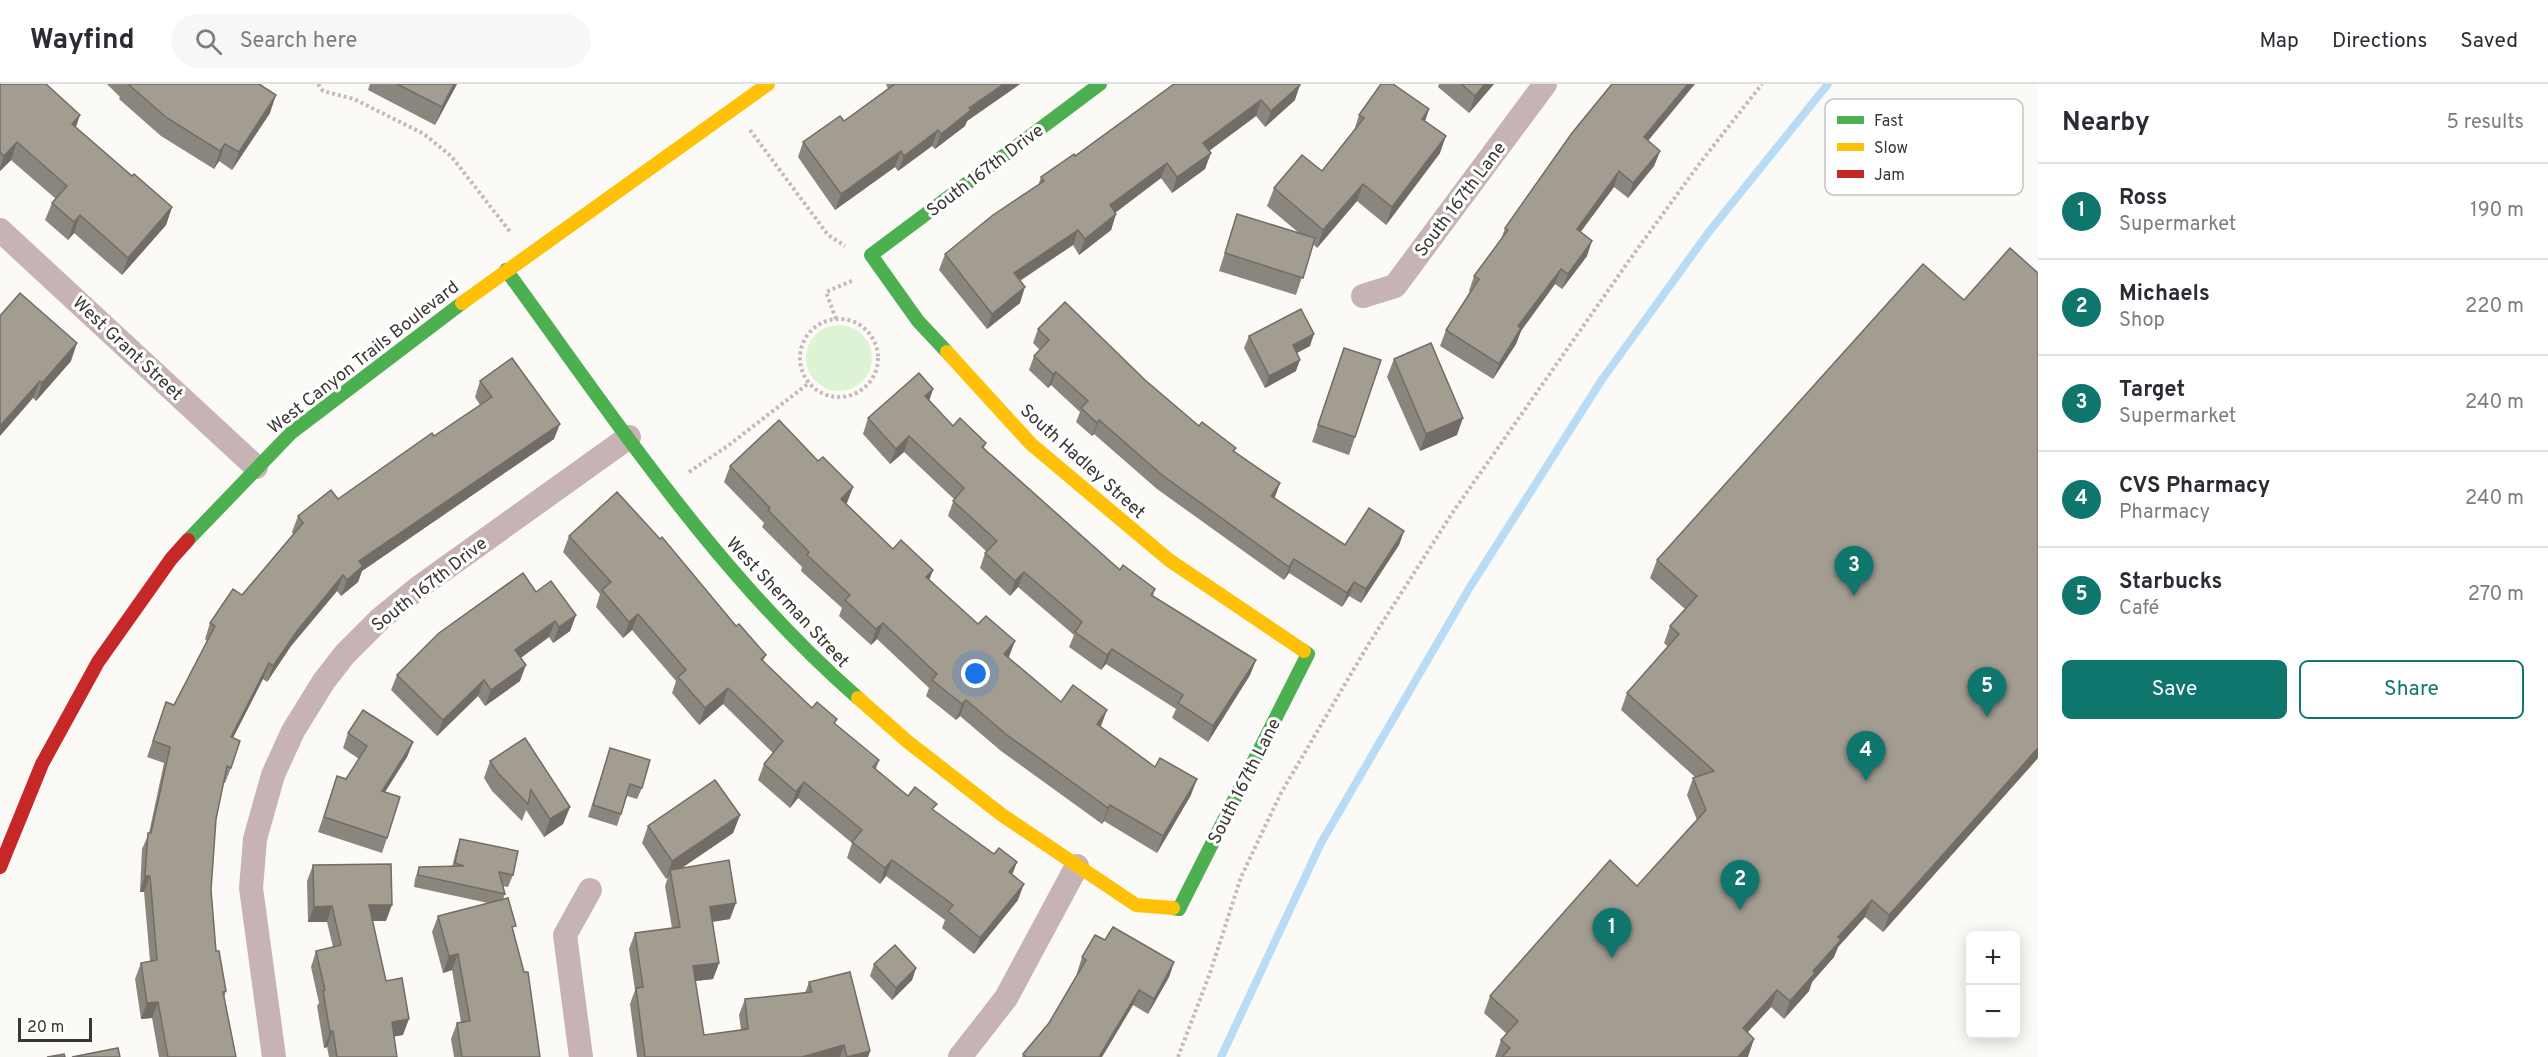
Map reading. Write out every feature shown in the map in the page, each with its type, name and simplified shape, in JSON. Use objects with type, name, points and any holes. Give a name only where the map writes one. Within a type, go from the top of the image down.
[{"type":"street","name":"West Canyon Trails Boulevard","points":[[0,867],[42,764],[98,662],[171,559],[256,467],[291,433],[323,407],[506,270],[768,84]]},
{"type":"street","name":"South 167th Drive","points":[[871,255],[1100,84]]},
{"type":"street","name":"South 167th Lane","points":[[1363,296],[1395,286],[1545,84]]},
{"type":"street","name":"West Grant Street","points":[[2,236],[256,467]]},
{"type":"street","name":"South Hadley Street","points":[[871,255],[918,321],[1031,444],[1169,560],[1308,654]]},
{"type":"street","name":"West Sherman Street","points":[[506,270],[705,540],[814,660],[908,742],[1002,815],[1136,905],[1179,909]]},
{"type":"street","name":"South 167th Drive","points":[[274,1057],[250,888],[255,839],[273,775],[293,731],[324,681],[345,654],[380,619],[418,588],[629,436]]},
{"type":"street","name":"South 167th Lane","points":[[1179,909],[1308,654]]},
{"type":"street","points":[[960,1057],[1006,998],[1077,866]]},
{"type":"street","points":[[581,1057],[565,935],[590,890]]},
{"type":"path","points":[[318,84],[323,91],[354,99],[424,135],[451,156],[528,255]]},
{"type":"path","points":[[1178,1057],[1210,973],[1240,877],[1281,793],[1368,645],[1453,512],[1633,255],[1700,163],[1762,84]]},
{"type":"path","points":[[734,108],[828,235],[841,246],[852,248]]},
{"type":"path","points":[[836,320],[826,292],[854,280],[871,255]]},
{"type":"path","points":[[836,320],[853,322],[864,328],[872,338],[877,350],[878,363],[867,386],[843,397],[831,396],[819,391],[809,383],[802,371],[800,359],[807,335],[816,326],[836,320]]},
{"type":"path","points":[[668,489],[809,383]]},
{"type":"green space","points":[[832,325],[846,325],[858,330],[867,339],[872,358],[870,371],[863,382],[846,391],[832,391],[820,386],[811,377],[806,365],[806,351],[811,339],[820,330]]},
{"type":"building","points":[[0,84],[46,84],[80,115],[72,124],[172,207],[128,258],[80,215],[74,222],[52,203],[67,186],[17,142],[4,156],[0,152]]},
{"type":"building","points":[[128,84],[259,84],[276,95],[239,152],[225,144],[220,151],[167,118]]},
{"type":"building","points":[[397,84],[454,84],[442,107]]},
{"type":"building","points":[[895,84],[1004,84],[969,108],[971,110],[941,134],[938,130],[904,156],[901,151],[841,194],[803,142],[840,116],[844,121]]},
{"type":"building","points":[[1174,84],[1300,85],[1271,111],[1261,100],[1203,143],[1211,153],[1177,177],[1167,163],[1110,205],[1116,214],[1085,239],[1078,230],[1014,273],[1025,287],[992,314],[945,254],[993,215],[1044,181],[1041,177],[1074,154],[1075,156]]},
{"type":"building","points":[[1381,84],[1393,84],[1429,109],[1422,119],[1446,136],[1392,207],[1363,184],[1323,230],[1274,188],[1302,155],[1322,171],[1364,118],[1359,115]]},
{"type":"building","points":[[1461,84],[1485,84],[1475,96]]},
{"type":"building","points":[[1612,84],[1688,84],[1644,137],[1660,151],[1633,183],[1619,171],[1577,229],[1592,241],[1568,274],[1561,269],[1518,326],[1521,328],[1499,364],[1446,330],[1479,279],[1474,276],[1508,230],[1505,228],[1572,133]]},
{"type":"building","points":[[1237,214],[1315,238],[1303,278],[1225,253]]},
{"type":"building","points":[[2010,248],[2038,273],[2038,748],[1889,915],[1872,900],[1838,937],[1841,940],[1790,1001],[1777,990],[1743,1028],[1754,1039],[1738,1057],[1502,1057],[1510,1048],[1501,1040],[1518,1021],[1490,996],[1610,860],[1637,886],[1706,810],[1693,778],[1714,771],[1627,693],[1679,634],[1670,626],[1697,596],[1657,560],[1923,264],[1964,300]]},
{"type":"building","points":[[20,293],[77,343],[0,426],[0,316]]},
{"type":"building","points":[[1065,302],[1145,380],[1199,426],[1202,422],[1236,448],[1233,451],[1280,483],[1271,496],[1345,545],[1369,508],[1404,531],[1366,589],[1354,582],[1347,593],[1294,559],[1289,567],[1162,475],[1099,420],[1097,423],[1081,408],[1088,401],[1034,356],[1049,340],[1038,329]]},
{"type":"building","points":[[1301,309],[1314,334],[1293,345],[1300,360],[1269,376],[1249,336]]},
{"type":"building","points":[[1431,343],[1463,418],[1426,434],[1394,359]]},
{"type":"building","points":[[1344,348],[1381,360],[1355,437],[1318,425]]},
{"type":"building","points":[[512,358],[560,424],[359,561],[363,566],[347,580],[343,575],[297,631],[273,666],[269,663],[231,737],[240,741],[231,768],[227,766],[216,819],[211,890],[216,951],[219,951],[226,991],[223,992],[236,1057],[168,1057],[158,1002],[147,1003],[141,963],[157,960],[150,876],[145,876],[148,833],[151,833],[170,747],[153,741],[166,702],[174,705],[215,626],[210,623],[233,589],[242,595],[303,523],[298,516],[331,490],[338,499],[432,433],[434,436],[492,397],[480,381]]},
{"type":"building","points":[[919,373],[933,389],[925,396],[953,426],[960,418],[986,443],[982,447],[1120,570],[1123,565],[1155,589],[1151,595],[1256,660],[1213,726],[1178,703],[1183,695],[1112,649],[1107,655],[1075,632],[1082,622],[1024,572],[1015,581],[985,553],[997,541],[953,501],[964,488],[909,436],[896,449],[868,418]]},
{"type":"building","points":[[779,420],[818,461],[823,457],[853,487],[841,499],[893,549],[901,540],[933,570],[926,577],[978,624],[986,616],[1015,641],[1004,654],[1061,702],[1073,685],[1107,710],[1097,724],[1155,767],[1160,758],[1197,779],[1163,836],[1110,805],[1108,808],[1007,735],[966,700],[962,704],[932,680],[937,674],[883,623],[876,629],[845,600],[850,595],[807,555],[809,552],[730,466]]},
{"type":"building","points":[[617,492],[660,539],[662,537],[736,626],[739,624],[766,655],[761,659],[812,708],[817,702],[837,719],[834,723],[879,760],[873,767],[908,796],[915,787],[937,804],[932,809],[994,854],[999,848],[1017,862],[1009,872],[1024,884],[980,938],[948,911],[953,905],[892,860],[885,868],[852,842],[862,830],[804,782],[796,792],[764,764],[783,741],[728,688],[705,708],[678,677],[686,670],[638,614],[629,622],[602,590],[611,582],[569,536]]},
{"type":"building","points":[[523,573],[536,592],[551,581],[576,615],[559,627],[555,621],[515,650],[526,665],[491,690],[484,680],[443,720],[397,675],[439,633]]},
{"type":"building","points":[[363,710],[413,742],[382,791],[400,797],[387,838],[324,817],[337,776],[346,779],[367,746],[348,733]]},
{"type":"building","points":[[525,738],[570,807],[550,819],[531,790],[528,804],[498,773],[490,761]]},
{"type":"building","points":[[610,748],[650,760],[642,788],[630,784],[621,814],[593,805]]},
{"type":"building","points":[[715,780],[740,815],[672,861],[648,826]]},
{"type":"building","points":[[460,839],[518,851],[513,875],[499,872],[505,894],[418,875],[419,867],[464,866],[455,863]]},
{"type":"building","points":[[729,860],[736,903],[710,907],[719,963],[693,966],[704,1035],[748,1029],[745,999],[812,992],[809,982],[850,972],[870,1051],[847,1057],[844,1045],[802,1057],[645,1057],[636,988],[643,987],[635,933],[680,927],[670,870]]},
{"type":"building","points":[[391,864],[392,905],[369,905],[386,981],[402,978],[409,1019],[392,1022],[397,1057],[337,1057],[333,1031],[330,1032],[323,991],[325,990],[316,951],[341,945],[332,906],[314,907],[313,865]]},
{"type":"building","points":[[508,898],[516,926],[512,927],[524,972],[528,972],[540,1057],[462,1057],[457,1023],[470,1021],[458,954],[449,956],[438,916]]},
{"type":"building","points":[[1113,927],[1174,962],[1154,999],[1139,990],[1099,1057],[1026,1057],[1023,1054],[1049,1023],[1086,960],[1082,957],[1095,935],[1105,940]]},
{"type":"building","points":[[895,945],[916,968],[896,988],[874,964]]},
{"type":"building","points":[[118,1048],[120,1057],[72,1057]]},
{"type":"building","points":[[64,1054],[65,1057],[47,1057]]},
{"type":"waterway","points":[[1221,1057],[1321,843],[1470,587],[1601,381],[1708,233],[1828,84]]},
{"type":"traffic: fast","points":[[947,352],[918,321],[871,255],[1100,84]]},
{"type":"traffic: fast","points":[[506,270],[628,439],[714,548],[759,601],[807,651],[858,698]]},
{"type":"traffic: fast","points":[[188,540],[291,433],[462,303]]},
{"type":"traffic: fast","points":[[1173,908],[1179,909],[1308,654],[1304,651]]},
{"type":"traffic: slow","points":[[462,303],[768,84]]},
{"type":"traffic: slow","points":[[947,352],[1031,444],[1169,560],[1304,651]]},
{"type":"traffic: slow","points":[[858,698],[908,742],[1002,815],[1136,905],[1173,908]]},
{"type":"traffic: jam","points":[[0,867],[42,764],[98,662],[171,559],[188,540]]},
{"type":"place","name":"Target","points":[[1854,596]]},
{"type":"place","name":"Starbucks","points":[[1987,717]]},
{"type":"place","name":"CVS Pharmacy","points":[[1866,781]]},
{"type":"place","name":"Michaels","points":[[1740,910]]},
{"type":"place","name":"Ross","points":[[1612,958]]}]
